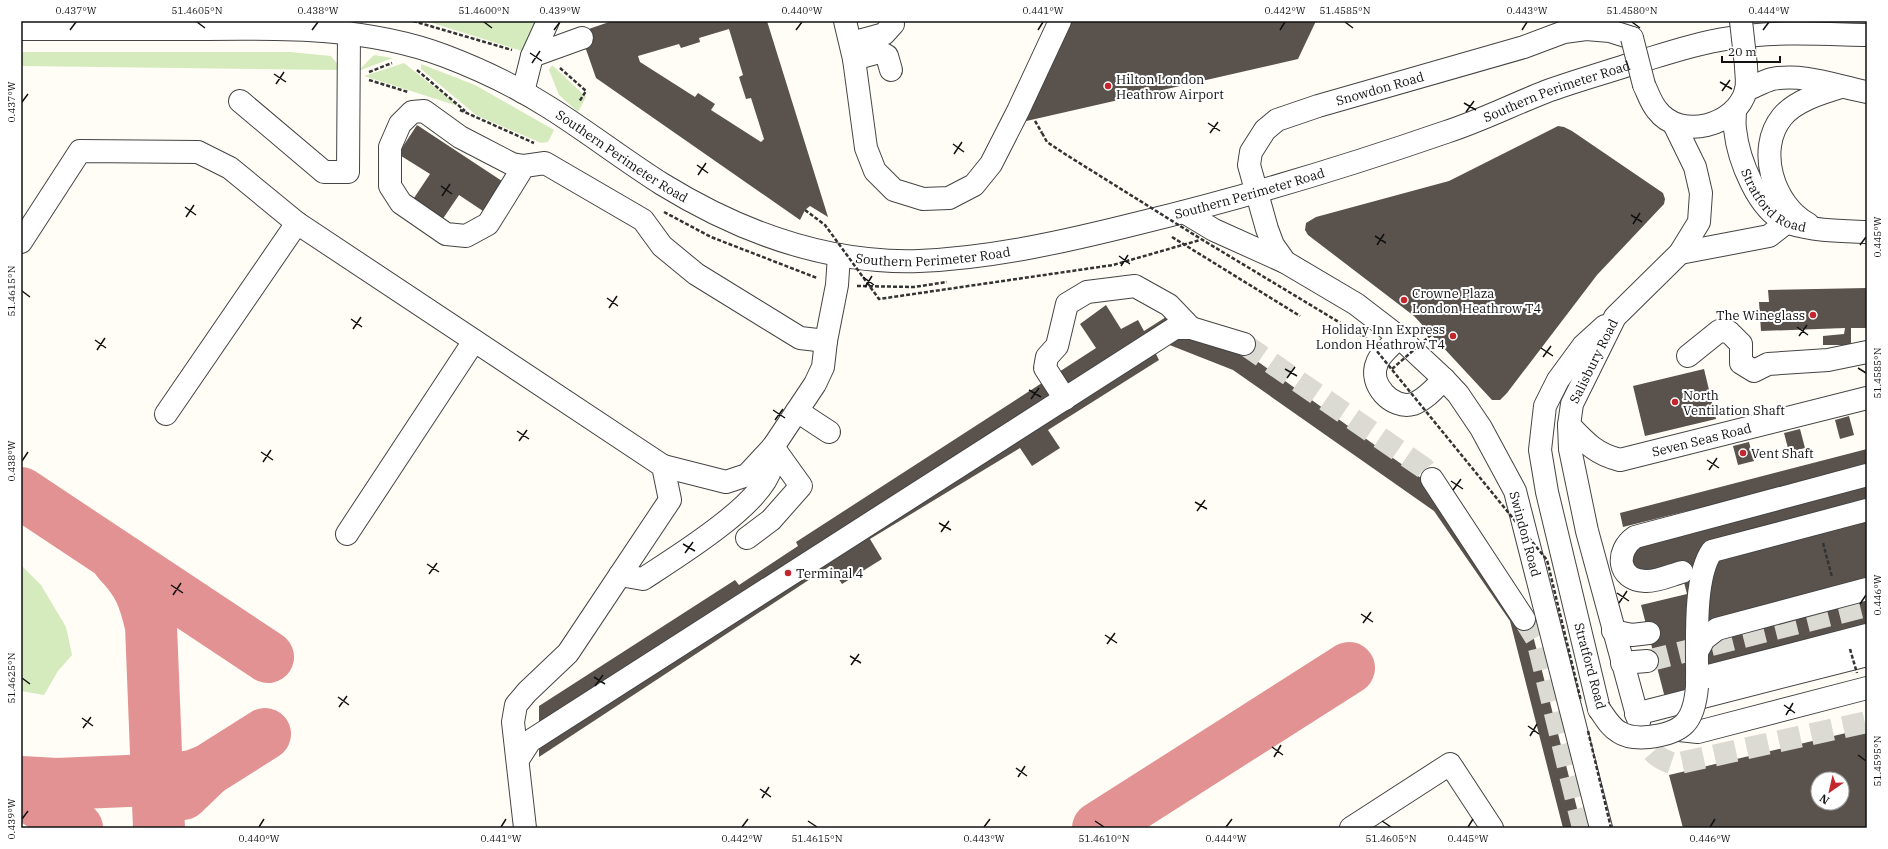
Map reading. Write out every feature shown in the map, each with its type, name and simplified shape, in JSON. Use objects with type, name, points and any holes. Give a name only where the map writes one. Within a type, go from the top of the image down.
[{"type":"street","points":[[523,92],[532,56],[548,21]]},
{"type":"street","points":[[845,21],[852,51],[866,148],[875,171],[894,190],[923,199],[949,198],[974,186],[991,164],[1018,111],[1060,21]]},
{"type":"street","points":[[1629,30],[1644,85],[1657,111],[1674,124],[1696,126],[1713,124],[1722,121],[1735,110],[1746,90],[1746,66],[1740,21]]},
{"type":"street","points":[[852,51],[884,34],[892,24]]},
{"type":"street","name":"Snowdon Road","points":[[1256,193],[1249,164],[1251,152],[1265,130],[1277,120],[1318,106],[1524,47],[1572,27],[1610,31],[1629,30]]},
{"type":"street","name":"Southern Perimeter Road","points":[[21,29],[287,28],[349,33],[408,44],[442,55],[488,74],[523,92],[661,183],[728,220],[768,237],[839,255],[886,260],[920,261],[1005,253],[1088,235],[1256,193],[1450,131],[1548,91],[1685,47],[1730,38],[1774,33],[1867,35]]},
{"type":"street","points":[[240,101],[324,172],[348,172],[349,33]]},
{"type":"street","points":[[532,56],[582,38]]},
{"type":"street","points":[[852,51],[880,52],[887,56],[891,70]]},
{"type":"street","points":[[1746,90],[1771,79],[1796,77],[1823,81],[1841,87],[1867,92]]},
{"type":"street","points":[[1818,229],[1803,221],[1792,211],[1778,192],[1771,170],[1769,144],[1773,130],[1787,113],[1796,106],[1815,96],[1841,87]]},
{"type":"street","name":"Stratford Road","points":[[1735,110],[1734,128],[1744,166],[1760,198],[1772,212],[1787,222],[1818,229],[1867,232]]},
{"type":"street","points":[[524,166],[488,224],[466,236],[446,234],[401,202],[390,186],[390,147],[400,124],[412,112],[424,111],[460,137],[512,164],[524,166],[545,163],[643,220],[662,246],[696,274],[800,338],[826,341]]},
{"type":"street","name":"Salisbury Road","points":[[1674,124],[1695,167],[1701,192],[1699,222],[1680,254],[1615,317],[1572,404],[1570,425],[1570,450],[1587,532],[1638,718],[1860,666]]},
{"type":"street","points":[[21,242],[80,151],[198,152],[230,168],[297,224],[663,466],[726,482],[747,475],[773,447],[798,412],[815,384],[823,367],[826,341],[837,285],[839,255]]},
{"type":"street","name":"Swindon Road","points":[[1256,193],[1273,245],[1285,262]]},
{"type":"street","name":"Swindon Road","points":[[1184,212],[1214,230],[1285,262],[1356,304],[1399,337],[1458,394],[1481,428],[1515,491],[1601,828]]},
{"type":"street","points":[[1680,254],[1769,236],[1787,222]]},
{"type":"street","points":[[166,414],[297,224]]},
{"type":"street","points":[[1065,399],[1044,368],[1048,357],[1057,346],[1066,304],[1087,292],[1135,286],[1169,305],[1191,328]]},
{"type":"street","name":"Stratford Road","points":[[1615,317],[1583,346],[1558,380],[1545,406],[1540,450],[1590,707],[1619,733],[1636,738],[1696,730],[1860,666]]},
{"type":"street","points":[[518,758],[530,741],[1175,328],[1191,328],[1244,344]]},
{"type":"street","points":[[1688,356],[1719,331],[1729,332],[1741,344],[1742,363],[1754,371],[1768,364],[1828,360],[1867,352]]},
{"type":"street","points":[[1399,337],[1377,363],[1375,372],[1377,382],[1386,396],[1393,403],[1404,406],[1414,404],[1423,399],[1444,379]]},
{"type":"street","points":[[347,534],[474,341]]},
{"type":"street","name":"Seven Seas Road","points":[[1570,425],[1587,444],[1598,452],[1620,460],[1867,398]]},
{"type":"street","points":[[798,412],[829,432]]},
{"type":"street","points":[[747,538],[771,520],[802,486],[773,447]]},
{"type":"street","points":[[620,576],[643,579],[714,531],[741,509],[765,480],[772,468],[773,447]]},
{"type":"street","points":[[525,828],[513,722],[516,705],[527,692],[568,653],[670,500],[663,466]]},
{"type":"street","points":[[1682,572],[1647,581],[1636,580],[1627,574],[1624,569],[1622,564],[1622,553],[1627,543],[1636,537],[1867,475]]},
{"type":"street","points":[[1432,479],[1524,619]]},
{"type":"street","points":[[1696,730],[1688,719],[1697,683],[1697,652],[1703,570],[1706,560],[1712,551],[1867,510]]},
{"type":"street","points":[[1697,652],[1704,639],[1717,630],[1867,589]]},
{"type":"street","points":[[1613,630],[1632,635],[1649,633]]},
{"type":"street","points":[[1697,683],[1867,635]]},
{"type":"street","points":[[1622,663],[1647,661]]},
{"type":"street","points":[[1351,828],[1450,764],[1492,828]]},
{"type":"path","points":[[413,21],[532,56],[558,66],[586,91],[567,120]]},
{"type":"path","points":[[365,74],[393,63]]},
{"type":"path","points":[[415,68],[467,112]]},
{"type":"path","points":[[1034,119],[1047,142],[1059,150],[1201,240],[1367,339],[1547,560],[1590,707]]},
{"type":"path","points":[[659,209],[711,237],[784,267],[837,285],[914,287],[954,280]]},
{"type":"path","points":[[805,210],[825,225],[879,299],[1113,265],[1201,240]]},
{"type":"path","points":[[1167,238],[1174,237],[1300,316]]},
{"type":"path","points":[[1392,369],[1432,334]]},
{"type":"path","points":[[1587,729],[1611,828]]},
{"type":"green space","points":[[426,21],[542,21],[525,52]]},
{"type":"green space","points":[[21,52],[290,52],[331,56],[342,70],[21,66]]},
{"type":"green space","points":[[374,55],[393,58],[358,71]]},
{"type":"green space","points":[[404,63],[458,106],[364,76]]},
{"type":"green space","points":[[421,64],[475,85],[554,130],[548,142],[541,143],[476,115],[421,69]]},
{"type":"green space","points":[[552,65],[586,97],[578,112],[559,95],[549,70]]},
{"type":"green space","points":[[21,565],[41,585],[66,627],[72,655],[58,671],[44,695],[21,691]]},
{"type":"building","points":[[612,21],[767,21],[828,217],[810,206],[805,210],[800,220],[596,78],[580,32]],"holes":[[[729,29],[743,75],[739,77],[746,99],[751,98],[764,139],[761,142],[711,110],[715,104],[698,93],[695,97],[640,62],[638,56],[679,44],[681,48],[700,42],[699,38]]]},
{"type":"building","name":"Hilton London Heathrow Airport","points":[[1071,21],[1316,21],[1298,59],[1022,122]]},
{"type":"building","points":[[417,125],[505,183],[486,213],[459,195],[440,223],[410,204],[430,174],[398,154]]},
{"type":"building","points":[[1558,126],[1572,131],[1663,193],[1665,199],[1664,204],[1597,275],[1507,393],[1500,400],[1492,400],[1414,316],[1308,235],[1305,230],[1306,223],[1316,217],[1449,181]]},
{"type":"building","name":"The Wineglass","points":[[1867,288],[1867,328],[1851,328],[1851,345],[1823,345],[1823,336],[1844,334],[1845,328],[1761,331],[1759,302],[1769,302],[1768,290]]},
{"type":"building","name":"Terminal 4","points":[[1106,305],[1121,329],[1138,320],[1144,331],[1166,317],[1243,351],[1449,498],[1527,612],[1582,828],[1563,828],[1510,621],[1434,511],[1233,370],[1167,344],[1155,352],[1159,360],[1048,430],[1060,448],[1032,466],[1020,448],[870,539],[882,559],[842,584],[830,566],[539,757],[539,706],[735,580],[739,585],[798,546],[796,542],[1096,348],[1080,324]]},
{"type":"building","name":"North Ventilation Shaft","points":[[1704,369],[1716,419],[1645,436],[1633,386]]},
{"type":"building","name":"Vent Shaft","points":[[1849,416],[1854,435],[1840,439],[1835,420]]},
{"type":"building","name":"Vent Shaft","points":[[1800,429],[1805,448],[1789,452],[1784,433]]},
{"type":"building","name":"Vent Shaft","points":[[1749,442],[1754,461],[1738,465],[1733,446]]},
{"type":"building","points":[[1867,449],[1867,646],[1665,698],[1641,605],[1687,594],[1684,582],[1642,592],[1628,588],[1617,578],[1611,565],[1612,550],[1616,540],[1624,531],[1688,515],[1687,511],[1623,527],[1620,513]]},
{"type":"building","points":[[1867,728],[1867,828],[1683,828],[1669,775]]},
{"type":"taxiway","points":[[21,493],[268,657]]},
{"type":"taxiway","points":[[118,561],[131,576],[140,590],[151,626],[159,828]]},
{"type":"taxiway","points":[[1098,828],[1349,668]]},
{"type":"taxiway","points":[[183,794],[208,770],[265,734]]},
{"type":"taxiway","points":[[21,782],[57,784],[174,779],[192,776],[208,770]]},
{"type":"taxiway","points":[[21,791],[77,828]]},
{"type":"tunnel","points":[[1244,344],[1424,468],[1432,479]]},
{"type":"tunnel","points":[[1647,661],[1867,606]]},
{"type":"tunnel","points":[[1524,619],[1537,640],[1583,828]]},
{"type":"tunnel","points":[[1639,722],[1647,744],[1655,754],[1660,758],[1675,764],[1867,722]]},
{"type":"place","name":"Hilton London Heathrow Airport","points":[[1108,86]]},
{"type":"place","name":"Crowne Plaza London Heathrow T4","points":[[1404,300]]},
{"type":"place","name":"The Wineglass","points":[[1813,315]]},
{"type":"place","name":"Holiday Inn Express London Heathrow T4","points":[[1453,336]]},
{"type":"place","name":"North Ventilation Shaft","points":[[1675,402]]},
{"type":"place","name":"Vent Shaft","points":[[1743,453]]},
{"type":"place","name":"Terminal 4","points":[[788,573]]}]
